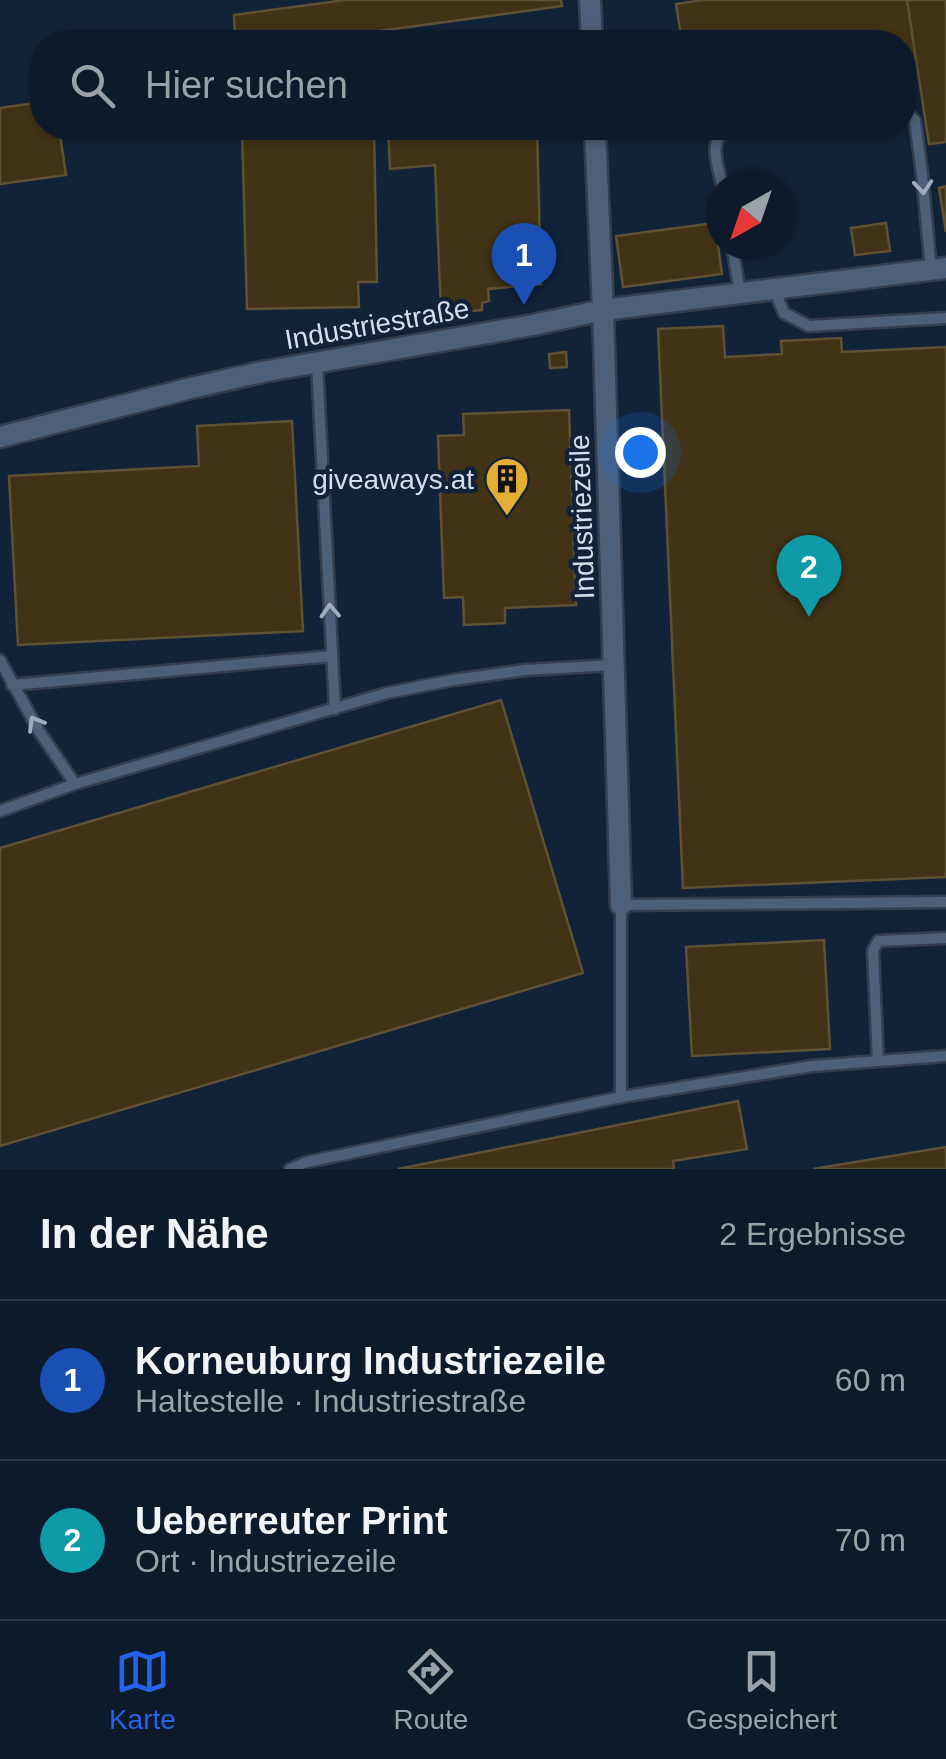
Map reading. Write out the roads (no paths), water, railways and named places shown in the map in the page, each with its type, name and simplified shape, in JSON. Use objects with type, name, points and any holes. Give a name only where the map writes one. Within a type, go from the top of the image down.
[{"type":"street","points":[[590,0],[591,30]]},
{"type":"street","name":"Industriezeile","points":[[596,140],[621,905]]},
{"type":"street","name":"Industriestraße","points":[[0,438],[191,388],[603,310],[938,268]]},
{"type":"lane","points":[[916,127],[938,268]]},
{"type":"lane","points":[[716,140],[719,170]]},
{"type":"lane","points":[[734,260],[740,294]]},
{"type":"lane","points":[[774,289],[784,314],[809,326],[946,318]]},
{"type":"lane","points":[[317,363],[335,708]]},
{"type":"lane","points":[[12,684],[332,656]]},
{"type":"lane","points":[[0,660],[39,731],[75,784]]},
{"type":"lane","points":[[0,811],[75,784],[387,694],[525,670],[615,665]]},
{"type":"lane","points":[[621,1097],[621,905],[946,902]]},
{"type":"lane","points":[[878,1061],[873,950],[878,941],[946,938]]},
{"type":"lane","points":[[290,1169],[621,1097],[812,1066],[946,1056]]},
{"type":"place","name":"Korneuburg Industriezeile","points":[[524,305]]},
{"type":"place","name":"giveaways.at","points":[[507,517]]},
{"type":"place","name":"Ueberreuter Print","points":[[809,617]]}]
